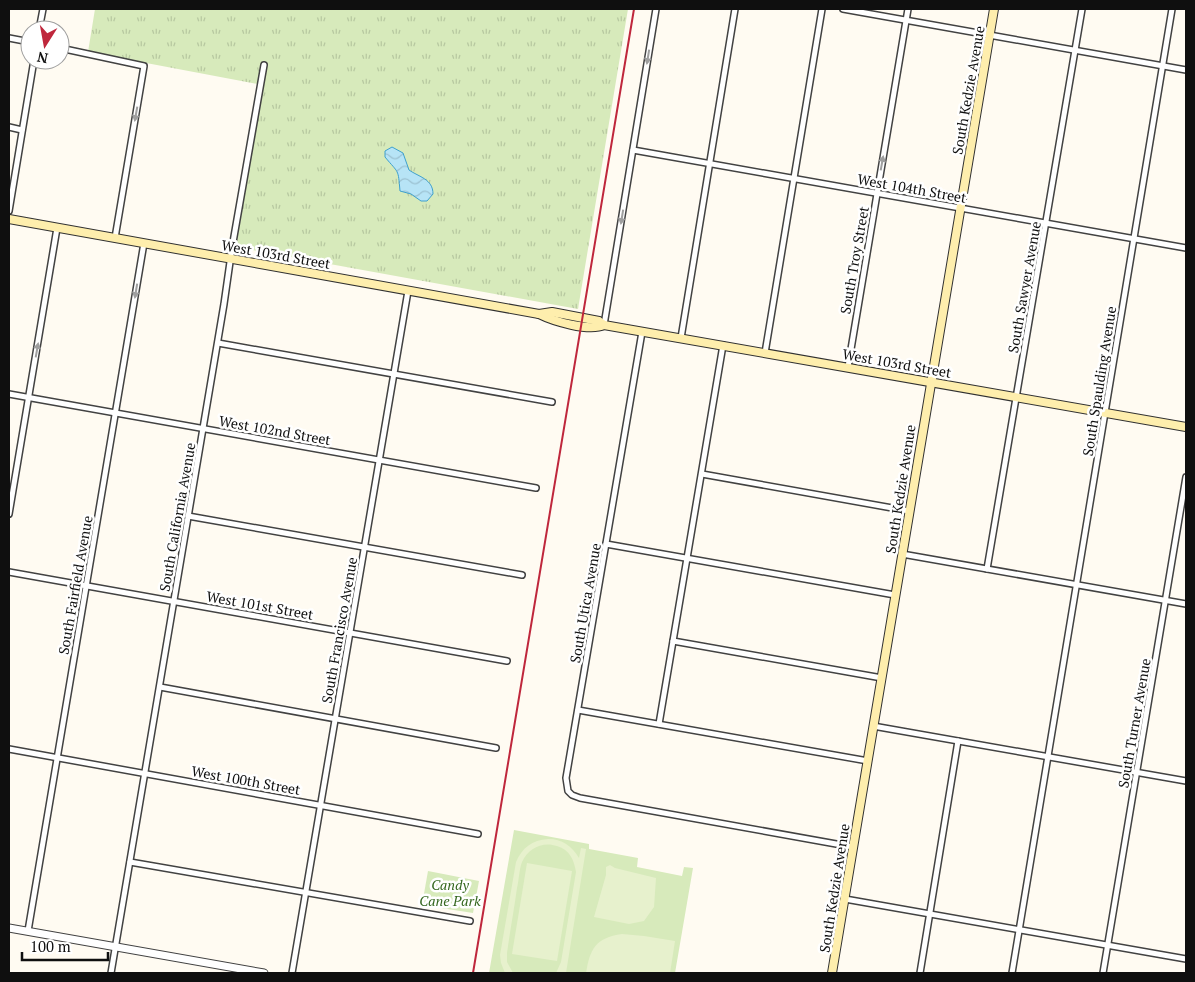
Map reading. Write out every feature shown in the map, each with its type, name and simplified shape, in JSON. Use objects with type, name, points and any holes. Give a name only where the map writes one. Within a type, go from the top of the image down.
[{"type":"main road","name":"South Kedzie Avenue","points":[[832,973],[994,9]]},
{"type":"main road","name":"West 103rd Street","points":[[9,219],[539,314],[551,320],[597,328],[604,325],[765,352],[1186,427]]},
{"type":"street","points":[[604,325],[656,9]]},
{"type":"street","points":[[681,338],[736,9]]},
{"type":"street","points":[[765,352],[822,9]]},
{"type":"street","points":[[843,9],[1186,70]]},
{"type":"street","name":"South Troy Street","points":[[848,367],[908,9]]},
{"type":"street","name":"South Sawyer Avenue","points":[[987,569],[1082,9]]},
{"type":"street","name":"South Spaulding Avenue","points":[[1012,973],[1172,9]]},
{"type":"street","points":[[70,50],[144,66],[115,238]]},
{"type":"street","name":"South California Avenue","points":[[111,973],[264,65]]},
{"type":"street","points":[[9,210],[32,70]]},
{"type":"street","points":[[9,127],[22,130]]},
{"type":"street","name":"West 104th Street","points":[[633,150],[1186,248]]},
{"type":"street","points":[[9,514],[57,228]]},
{"type":"street","name":"South Fairfield Avenue","points":[[28,931],[144,243]]},
{"type":"street","name":"South Francisco Avenue","points":[[292,973],[408,290]]},
{"type":"street","name":"South Utica Avenue","points":[[642,332],[566,778],[568,791],[580,798],[853,847]]},
{"type":"street","points":[[218,343],[552,402]]},
{"type":"street","points":[[659,724],[724,346]]},
{"type":"street","name":"West 102nd Street","points":[[9,394],[536,488]]},
{"type":"street","points":[[702,474],[909,511]]},
{"type":"street","name":"South Turner Avenue","points":[[1103,973],[1186,477]]},
{"type":"street","points":[[188,516],[522,575]]},
{"type":"street","points":[[606,544],[895,595]]},
{"type":"street","points":[[902,554],[1186,604]]},
{"type":"street","name":"West 101st Street","points":[[9,572],[508,661]]},
{"type":"street","points":[[673,641],[882,678]]},
{"type":"street","points":[[160,687],[496,748]]},
{"type":"street","points":[[578,710],[868,761]]},
{"type":"street","points":[[874,726],[1186,781]]},
{"type":"street","points":[[920,973],[958,741]]},
{"type":"street","name":"West 100th Street","points":[[9,749],[478,834]]},
{"type":"street","points":[[130,862],[470,920]]},
{"type":"street","points":[[845,898],[1186,959]]},
{"type":"street","points":[[9,928],[264,973]]},
{"type":"green space","points":[[95,9],[628,9],[578,309],[236,247],[263,85],[88,52]]},
{"type":"green space","points":[[514,830],[589,844],[589,849],[638,858],[637,867],[682,876],[684,867],[693,868],[675,973],[489,973]]},
{"type":"green space","points":[[548,839],[558,840],[566,844],[579,858],[581,848],[586,849],[566,973],[556,973],[561,962],[576,872],[573,860],[565,850],[546,844],[532,849],[522,862],[507,953],[507,962],[513,973],[505,973],[500,955],[516,862],[521,853],[532,843]]},
{"type":"green space","points":[[527,863],[572,871],[557,961],[512,954]]},
{"type":"green space","points":[[610,865],[615,868],[656,878],[654,907],[644,921],[629,924],[594,917],[606,875],[606,867]]},
{"type":"green space","name":"Candy Cane Park","points":[[428,871],[479,881],[473,913],[422,905]]},
{"type":"green space","points":[[622,934],[675,941],[670,973],[586,973],[595,946],[606,938]]},
{"type":"water","points":[[392,147],[403,153],[409,170],[425,179],[431,185],[433,194],[427,201],[421,201],[411,194],[400,191],[397,172],[385,157],[385,151]]},
{"type":"railway","points":[[473,973],[634,9]]}]
